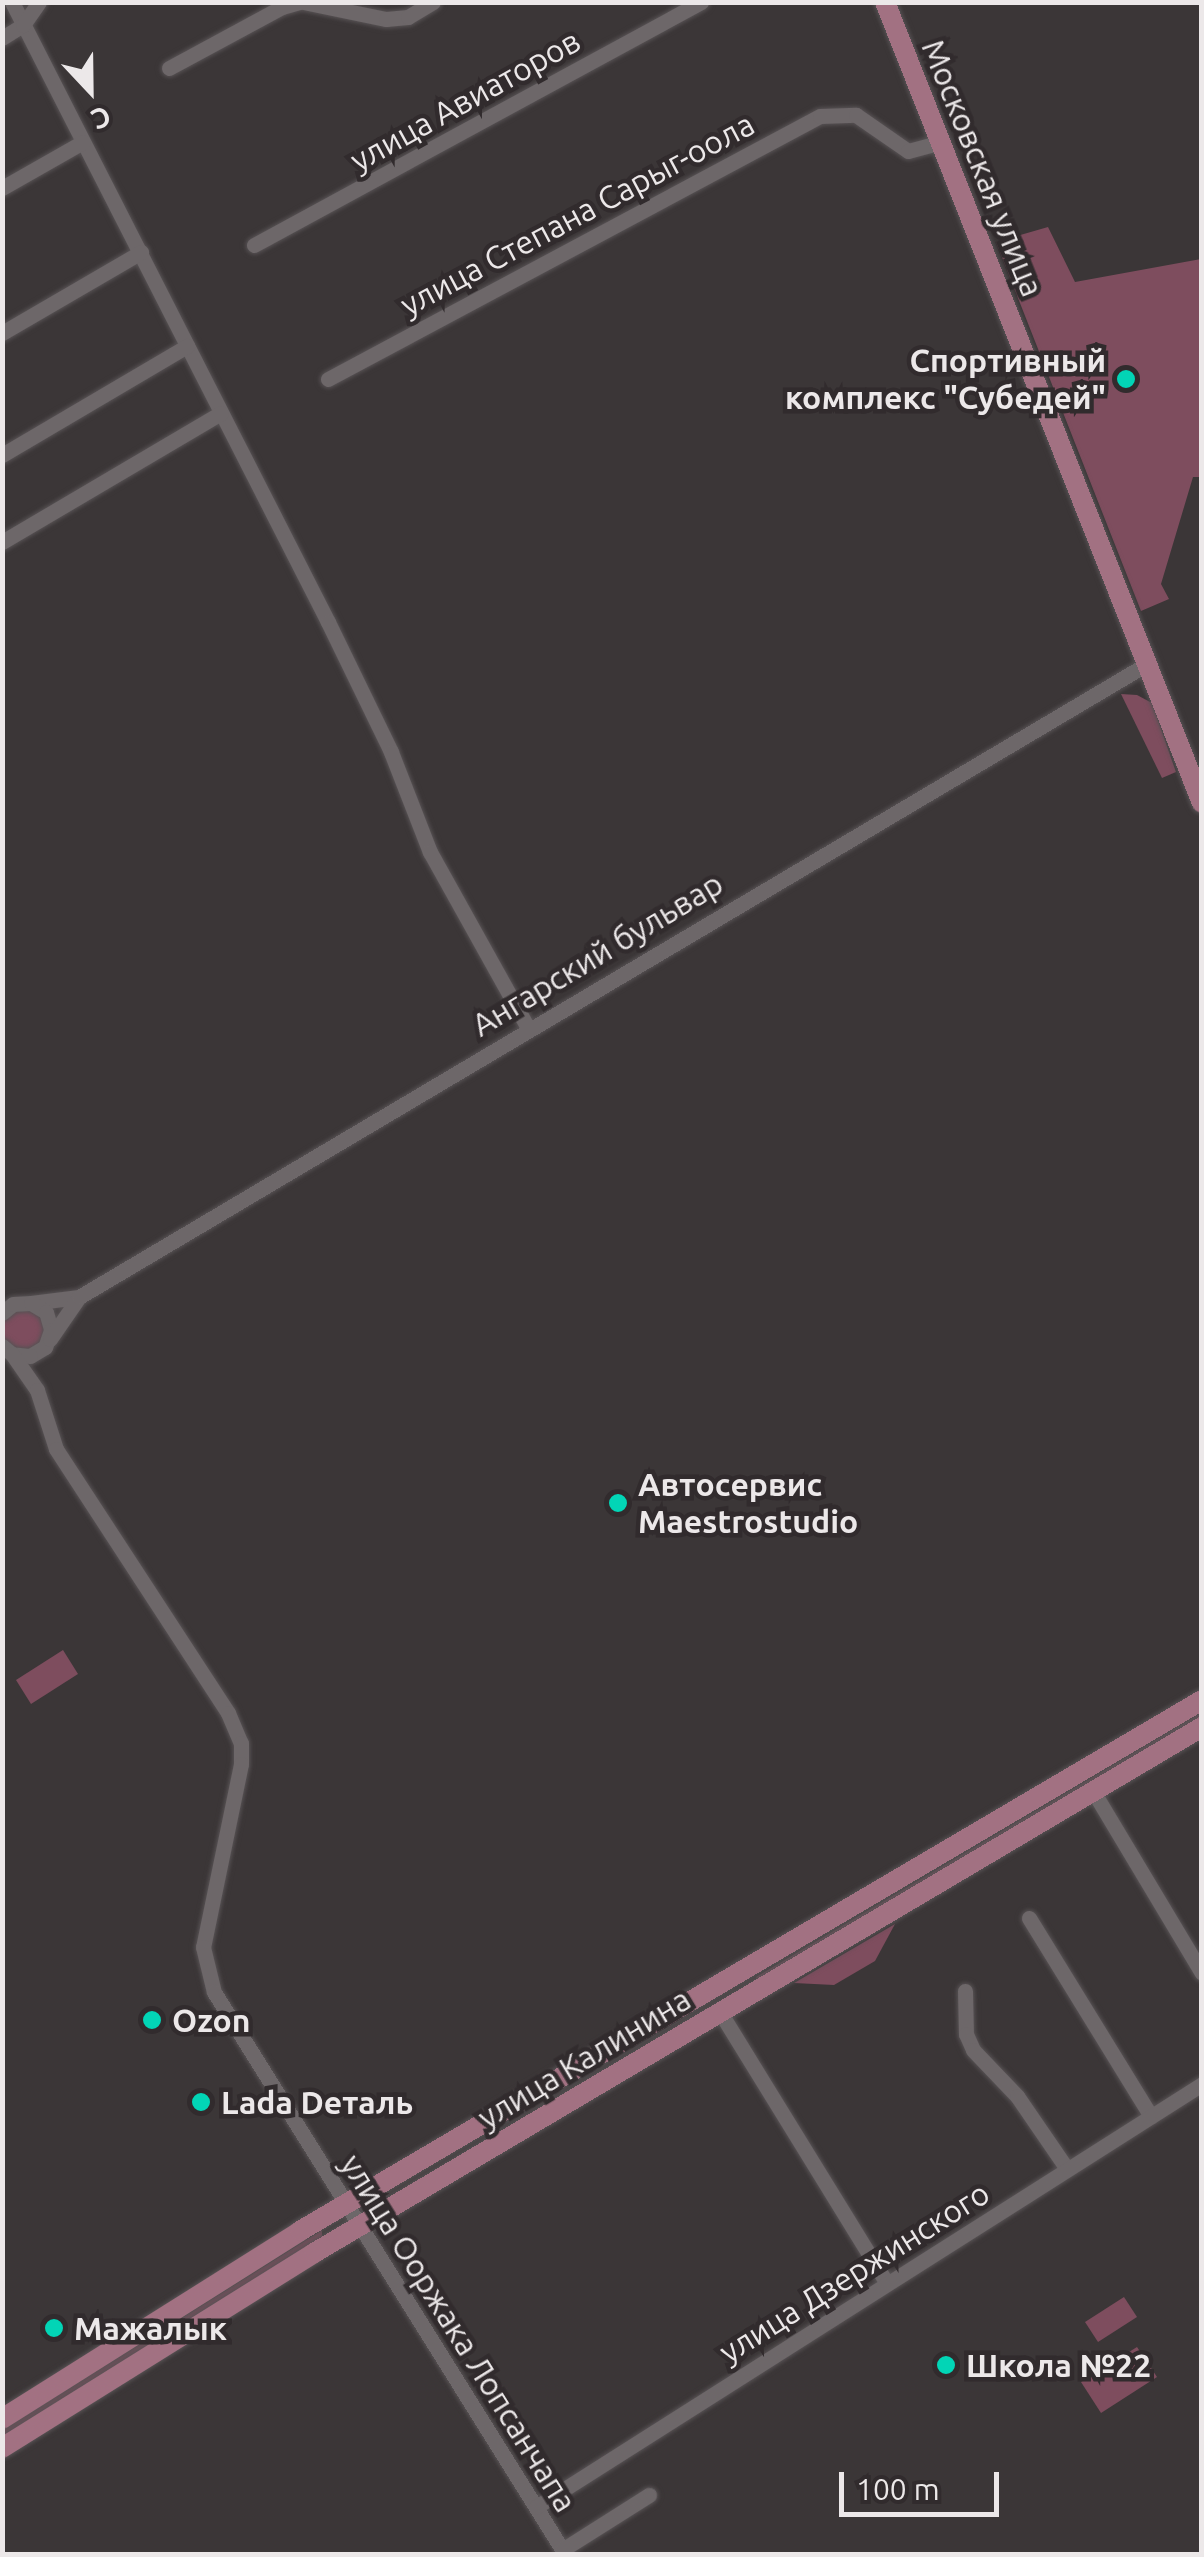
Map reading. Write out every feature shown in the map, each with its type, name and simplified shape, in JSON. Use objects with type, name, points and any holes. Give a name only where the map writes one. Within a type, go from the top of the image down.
[{"type":"main road","name":"Московская улица","points":[[885,2],[1202,803]]},
{"type":"main road","name":"улица Калинина","points":[[2,2419],[346,2205],[1202,1700]]},
{"type":"main road","name":"улица Калинина","points":[[2,2448],[359,2226],[1202,1727]]},
{"type":"main road","points":[[749,1968],[760,1988]]},
{"type":"street","points":[[12,2],[391,752],[430,852],[528,1028]]},
{"type":"street","points":[[2,38],[23,25],[39,2]]},
{"type":"street","points":[[169,68],[282,6],[302,2],[386,19],[408,17],[433,2]]},
{"type":"street","name":"улица Авиаторов","points":[[254,245],[701,2]]},
{"type":"street","name":"улица Степана Сарыг-оола","points":[[328,379],[820,116],[856,115],[908,151],[941,142]]},
{"type":"street","points":[[2,188],[83,142]]},
{"type":"street","points":[[2,333],[140,253]]},
{"type":"street","points":[[2,455],[187,346]]},
{"type":"street","points":[[2,542],[221,413]]},
{"type":"street","name":"Ангарский бульвар","points":[[6,1308],[79,1297],[1146,664]]},
{"type":"street","name":"Ангарский бульвар","points":[[48,1343],[79,1297]]},
{"type":"street","points":[[7,1350],[30,1356],[48,1343],[50,1320],[31,1303]]},
{"type":"street","name":"улица Ооржака Лопсанчапа","points":[[37,1390],[48,1343]]},
{"type":"street","name":"улица Ооржака Лопсанчапа","points":[[7,1350],[37,1390],[56,1449],[235,1726],[241,1764],[206,1927],[205,1965],[220,2002],[564,2552]]},
{"type":"street","points":[[1093,1791],[1202,1973]]},
{"type":"street","points":[[1029,1918],[1151,2116]]},
{"type":"street","points":[[965,1991],[966,2034],[974,2050],[1017,2096],[1067,2169]]},
{"type":"street","points":[[720,2012],[886,2282]]},
{"type":"street","name":"улица Дзержинского","points":[[536,2508],[1202,2084]]},
{"type":"street","points":[[564,2552],[649,2495]]},
{"type":"shaded area","name":"Спортивный комплекс \"Субедей\"","points":[[1048,227],[1075,282],[1201,259],[1201,477],[1193,477],[1161,584],[1169,599],[1141,611],[996,242]]},
{"type":"shaded area","points":[[1121,694],[1137,695],[1152,703],[1176,772],[1162,778]]},
{"type":"shaded area","points":[[23,1309],[38,1315],[44,1330],[38,1345],[23,1351],[8,1345],[2,1330],[8,1315]]},
{"type":"shaded area","points":[[63,1650],[78,1674],[31,1704],[16,1680]]},
{"type":"shaded area","points":[[1201,1713],[1201,1722],[760,1984],[756,1977]]},
{"type":"shaded area","points":[[895,1924],[875,1961],[834,1985],[794,1983]]},
{"type":"shaded area","points":[[322,2230],[322,2238],[3,2438],[3,2430]]},
{"type":"shaded area","points":[[1124,2297],[1137,2317],[1098,2342],[1085,2322]]},
{"type":"shaded area","points":[[1137,2347],[1157,2377],[1101,2413],[1081,2382]]},
{"type":"place","name":"Спортивный комплекс \"Субедей\"","points":[[1126,379]]},
{"type":"place","name":"Автосервис Maestrostudio","points":[[618,1503]]},
{"type":"place","name":"Ozon","points":[[152,2020]]},
{"type":"place","name":"Lada Dеталь","points":[[201,2102]]},
{"type":"place","name":"Мажалык","points":[[54,2328]]},
{"type":"place","name":"Школа №22","points":[[946,2365]]}]
